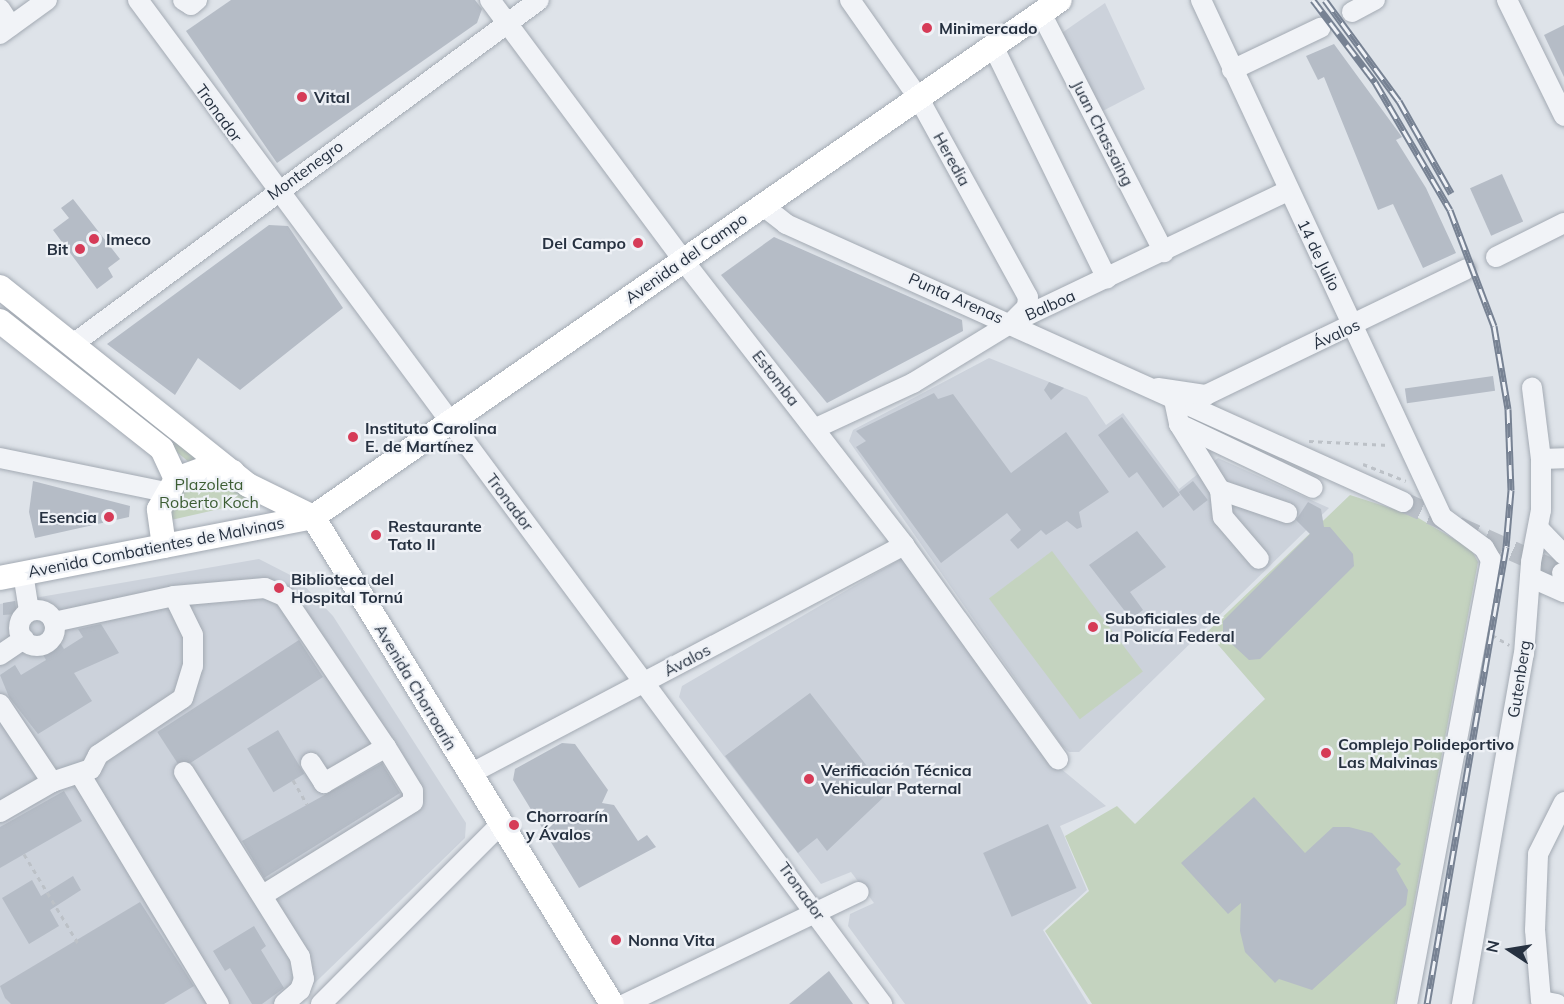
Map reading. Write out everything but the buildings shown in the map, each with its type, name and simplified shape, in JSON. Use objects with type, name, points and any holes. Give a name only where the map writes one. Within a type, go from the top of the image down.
[{"type":"main road","name":"Avenida del Campo","points":[[313,517],[1050,7]]},
{"type":"main road","points":[[0,287],[264,495],[313,517]]},
{"type":"main road","points":[[0,321],[162,449],[171,486],[159,528],[164,546]]},
{"type":"main road","points":[[54,365],[73,345]]},
{"type":"main road","points":[[171,486],[204,469],[233,472]]},
{"type":"main road","name":"Avenida Combatientes de Malvinas","points":[[11,575],[313,517]]},
{"type":"main road","name":"Avenida Chorroarín","points":[[313,517],[612,1004]]},
{"type":"street","points":[[0,9],[6,30],[47,0]]},
{"type":"street","name":"Tronador","points":[[138,0],[275,192],[647,681],[818,911],[882,1004]]},
{"type":"street","points":[[183,0],[190,5],[197,0]]},
{"type":"street","name":"Estomba","points":[[490,0],[683,260],[816,428],[904,545],[1058,759]]},
{"type":"street","name":"Montenegro","points":[[73,345],[275,192],[483,42],[507,20],[539,0]]},
{"type":"street","name":"Heredia","points":[[850,0],[918,97],[1028,297],[1028,307],[1013,322]]},
{"type":"street","name":"14 de Julio","points":[[1201,0],[1438,509],[1448,525],[1484,548],[1491,569],[1479,628]]},
{"type":"street","points":[[1352,12],[1375,0]]},
{"type":"street","points":[[1507,0],[1564,116]]},
{"type":"street","name":"Juan Chassaing","points":[[1050,7],[1164,252]]},
{"type":"street","points":[[1232,70],[1320,28]]},
{"type":"street","points":[[993,46],[1107,279]]},
{"type":"street","name":"Balboa","points":[[816,428],[913,383],[1013,322],[1288,191]]},
{"type":"street","name":"Punta Arenas","points":[[762,206],[786,224],[1013,322],[1174,400],[1403,502]]},
{"type":"street","points":[[1496,257],[1564,223]]},
{"type":"street","name":"Ávalos","points":[[1206,395],[1465,270]]},
{"type":"street","name":"Punta Arenas","points":[[1151,387],[1206,395]]},
{"type":"street","name":"Gutenberg","points":[[1462,1004],[1524,654],[1530,577],[1539,528],[1541,459],[1532,388]]},
{"type":"street","points":[[1174,400],[1179,424],[1220,490],[1223,517],[1259,559]]},
{"type":"street","points":[[1179,424],[1312,488]]},
{"type":"street","points":[[0,458],[171,486]]},
{"type":"street","points":[[1541,459],[1564,458]]},
{"type":"street","points":[[1220,490],[1287,513]]},
{"type":"street","points":[[1530,577],[1563,573],[1539,528]]},
{"type":"street","name":"Ávalos","points":[[470,774],[904,545]]},
{"type":"street","points":[[11,575],[29,611]]},
{"type":"street","points":[[54,622],[174,596],[253,588],[284,596],[413,791],[410,806],[263,895]]},
{"type":"street","points":[[0,812],[52,782],[91,769],[98,755],[183,698],[193,666],[193,635],[174,596]]},
{"type":"street","points":[[29,611],[45,611],[54,622],[54,636],[45,644],[34,645],[24,639],[20,625],[29,611]]},
{"type":"street","points":[[1407,1004],[1479,628]]},
{"type":"street","points":[[0,655],[24,639]]},
{"type":"street","points":[[0,704],[52,782]]},
{"type":"street","points":[[311,763],[324,783],[386,747]]},
{"type":"street","points":[[184,772],[300,957],[304,979],[300,990],[284,1004]]},
{"type":"street","points":[[80,774],[219,1004]]},
{"type":"street","points":[[1557,1004],[1541,1001],[1535,930],[1538,854],[1564,802]]},
{"type":"street","points":[[321,1004],[501,824]]},
{"type":"street","points":[[625,1004],[859,892]]},
{"type":"path","points":[[1306,441],[1391,446],[1395,454]]},
{"type":"path","points":[[1402,472],[1406,481],[1427,486]]},
{"type":"path","points":[[1479,628],[1524,654]]},
{"type":"path","points":[[293,780],[308,804]]},
{"type":"path","points":[[24,854],[78,943]]},
{"type":"shaded area","points":[[1105,3],[1145,89],[1095,115],[1056,37]]},
{"type":"shaded area","name":"Suboficiales de la Policía Federal","points":[[989,358],[1087,397],[1106,425],[1123,413],[1179,489],[1218,458],[1329,508],[1079,752],[1069,752],[1062,746],[849,441],[853,430]]},
{"type":"shaded area","points":[[902,558],[1060,768],[1106,806],[1060,826],[1087,890],[1043,930],[1088,1004],[905,1004],[848,926],[850,914],[874,903],[851,872],[821,884],[679,697],[682,686]]},
{"type":"shaded area","points":[[259,559],[298,579],[333,616],[466,823],[465,838],[293,1004],[0,1004],[0,604]]},
{"type":"green space","points":[[79,363],[204,461],[190,463],[72,365]]},
{"type":"green space","name":"Plazoleta Roberto Koch","points":[[215,474],[242,490],[249,499],[246,503],[171,520],[168,506],[177,488]]},
{"type":"green space","name":"Complejo Polideportivo Las Malvinas","points":[[1350,495],[1415,516],[1471,549],[1478,562],[1395,1004],[1092,1004],[1045,931],[1089,891],[1065,836],[1117,806],[1135,824],[1265,699],[1207,632]]},
{"type":"green space","points":[[1052,551],[1143,672],[1080,719],[989,599]]},
{"type":"tunnel","points":[[1403,502],[1562,573]]},
{"type":"railway","points":[[1313,0],[1375,82],[1450,210],[1494,326],[1508,409],[1511,490],[1506,547],[1427,1004]]},
{"type":"railway","points":[[1325,0],[1399,101],[1451,193]]},
{"type":"place","name":"Minimercado","points":[[927,28]]},
{"type":"place","name":"Vital","points":[[302,97]]},
{"type":"place","name":"Imeco","points":[[94,239]]},
{"type":"place","name":"Del Campo","points":[[638,243]]},
{"type":"place","name":"Bit","points":[[80,249]]},
{"type":"place","name":"Instituto Carolina E. de Martínez","points":[[353,437]]},
{"type":"place","name":"Esencia","points":[[109,517]]},
{"type":"place","name":"Restaurante Tato II","points":[[376,535]]},
{"type":"place","name":"Biblioteca del Hospital Tornú","points":[[279,588]]},
{"type":"place","name":"Suboficiales de la Policía Federal","points":[[1093,627]]},
{"type":"place","name":"Complejo Polideportivo Las Malvinas","points":[[1326,753]]},
{"type":"place","name":"Verificación Técnica Vehicular Paternal","points":[[809,779]]},
{"type":"place","name":"Chorroarín y Ávalos","points":[[514,825]]},
{"type":"place","name":"Nonna Vita","points":[[616,940]]}]
